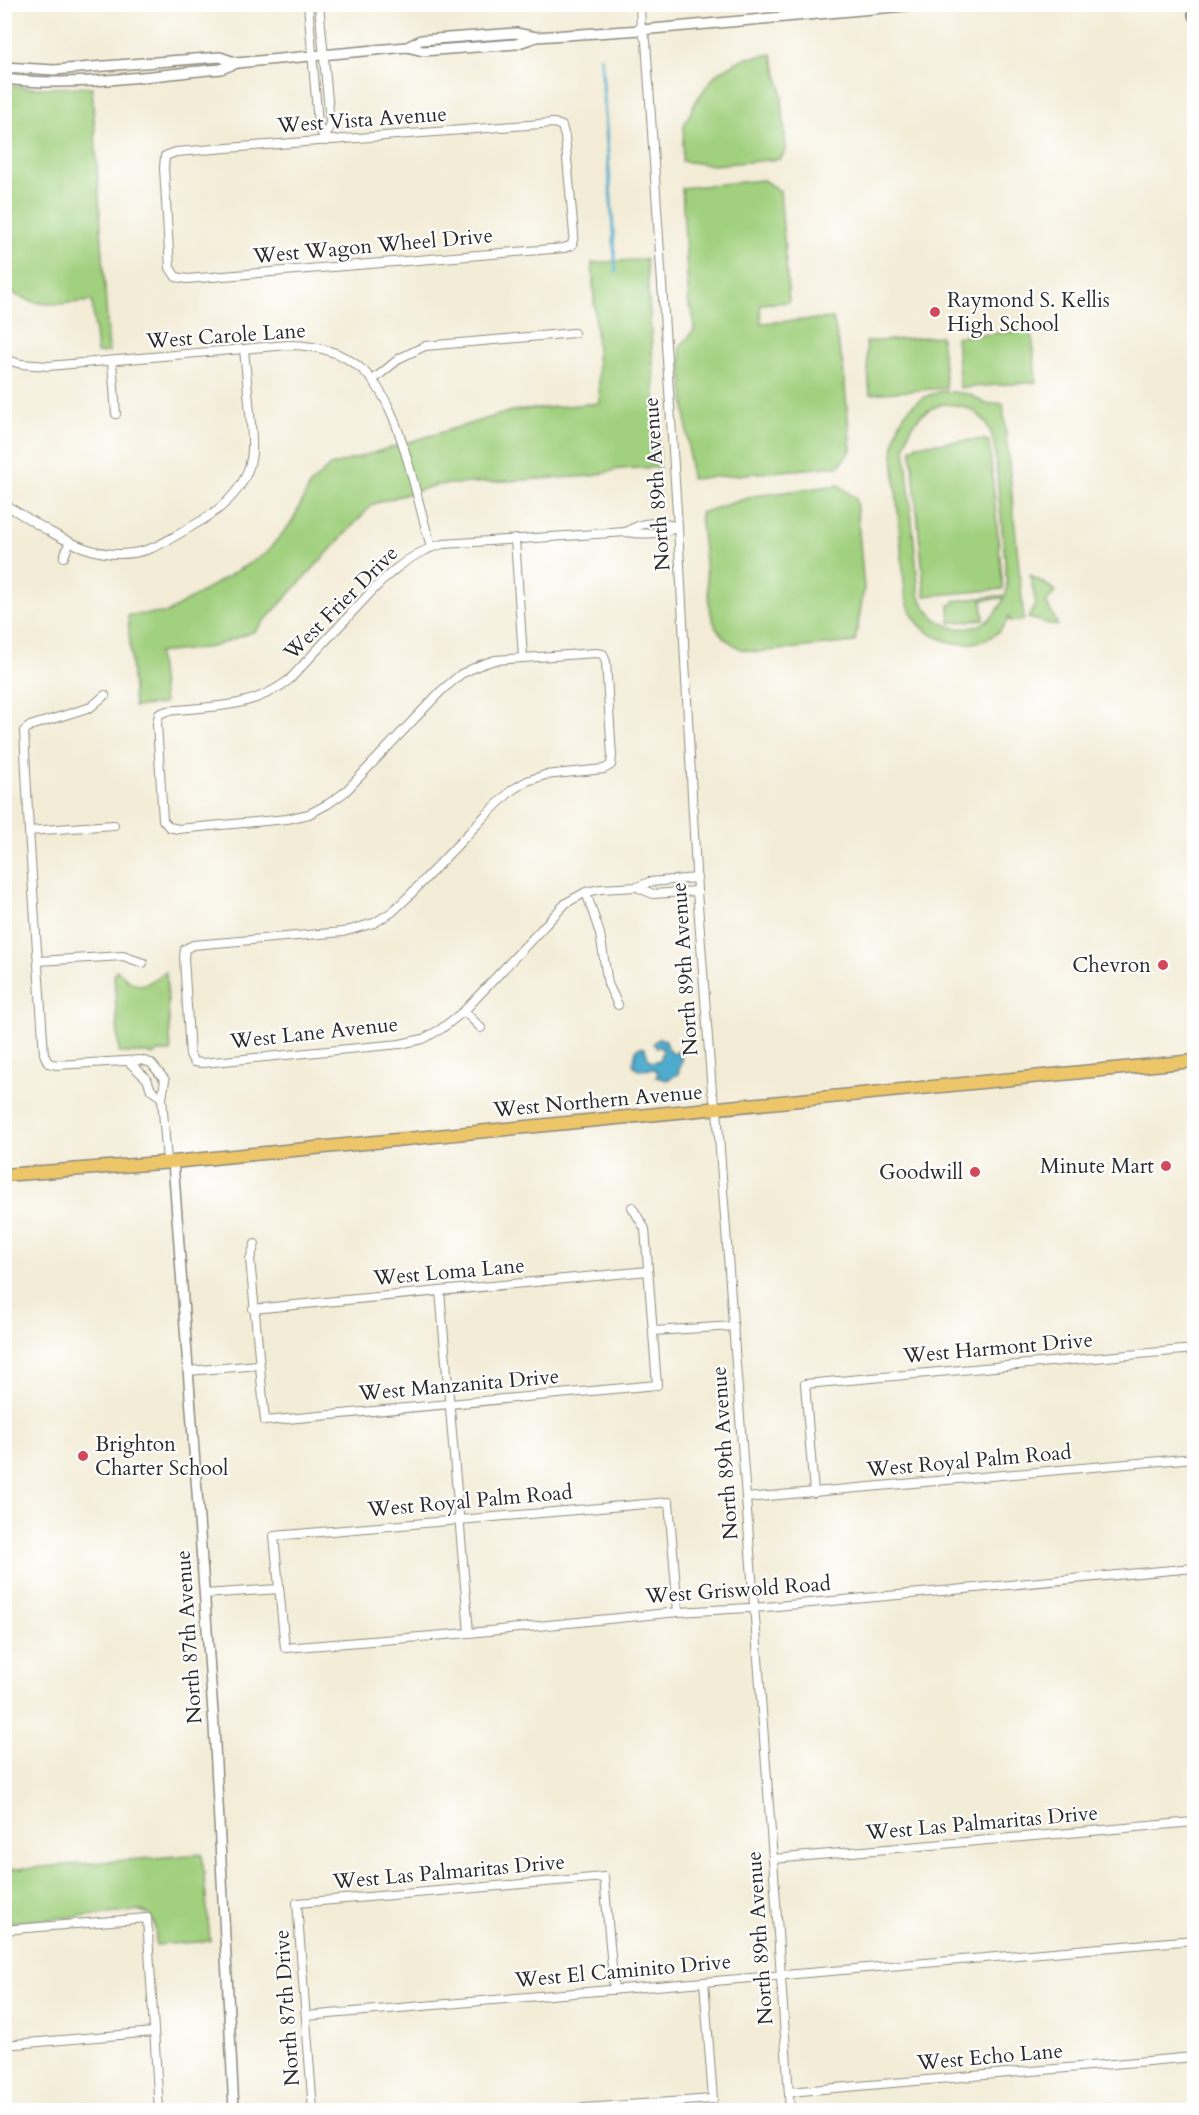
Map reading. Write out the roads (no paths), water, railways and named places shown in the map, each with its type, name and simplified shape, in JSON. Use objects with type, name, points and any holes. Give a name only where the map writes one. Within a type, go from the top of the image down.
[{"type":"main road","points":[[1194,4],[1194,15]]},
{"type":"main road","name":"West Northern Avenue","points":[[4,1175],[170,1162],[717,1110],[1194,1061]]},
{"type":"street","points":[[308,4],[318,124],[325,141]]},
{"type":"street","points":[[319,4],[330,122],[325,141]]},
{"type":"street","name":"North 89th Avenue","points":[[640,4],[641,30],[646,41],[647,53],[712,1092],[717,1110],[734,1326],[790,2110]]},
{"type":"street","points":[[4,79],[74,81],[221,69],[237,63],[407,47],[421,40],[516,33],[536,36],[641,30],[927,4]]},
{"type":"street","points":[[4,67],[54,70],[220,57],[237,63]]},
{"type":"street","name":"West Vista Avenue","points":[[176,277],[170,268],[164,168],[165,156],[176,152],[554,123],[562,126],[565,137],[574,234],[572,244]]},
{"type":"street","name":"West Wagon Wheel Drive","points":[[176,277],[187,279],[564,248],[572,244]]},
{"type":"street","points":[[373,380],[400,358],[426,346],[574,333]]},
{"type":"street","name":"West Carole Lane","points":[[4,359],[21,364],[48,366],[288,345],[316,348],[350,360],[373,380],[394,416],[431,547]]},
{"type":"street","points":[[4,504],[69,543],[114,555],[155,547],[211,515],[231,499],[244,479],[251,459],[252,438],[244,349]]},
{"type":"street","points":[[112,362],[116,414]]},
{"type":"street","name":"West Frier Drive","points":[[523,657],[495,660],[461,674],[441,691],[345,792],[309,814],[287,819],[178,829],[169,827],[163,819],[157,724],[159,714],[167,711],[242,704],[279,688],[381,581],[414,555],[443,544],[626,532],[662,533],[678,527]]},
{"type":"street","points":[[514,539],[523,657]]},
{"type":"street","points":[[64,557],[69,543]]},
{"type":"street","name":"West Lane Avenue","points":[[523,657],[603,654],[606,662],[611,765],[604,769],[545,775],[527,781],[512,790],[484,816],[408,897],[374,924],[343,932],[193,945],[185,949],[183,958],[190,1054],[194,1062],[400,1044],[423,1039],[441,1029],[464,1011],[566,903],[586,892],[637,887],[649,882],[697,878]]},
{"type":"street","points":[[105,695],[91,707],[30,726],[24,731],[44,1054],[48,1063],[57,1065],[141,1060],[151,1063],[159,1071],[147,1079]]},
{"type":"street","points":[[29,831],[114,825]]},
{"type":"street","name":"West Lane Avenue","points":[[637,887],[653,894],[698,891]]},
{"type":"street","points":[[586,892],[600,934],[608,984],[618,1005]]},
{"type":"street","points":[[38,961],[123,956],[143,963]]},
{"type":"street","points":[[464,1011],[481,1028]]},
{"type":"street","points":[[129,1062],[147,1079],[151,1090],[162,1098]]},
{"type":"street","name":"North 87th Avenue","points":[[159,1071],[165,1080],[162,1098],[170,1162],[188,1371],[214,1726],[234,2110]]},
{"type":"street","points":[[632,1207],[645,1229],[653,1331],[734,1326]]},
{"type":"street","points":[[188,1371],[260,1365],[250,1259],[255,1244]]},
{"type":"street","name":"West Loma Lane","points":[[253,1309],[648,1271]]},
{"type":"street","points":[[440,1291],[469,1633]]},
{"type":"street","name":"West Manzanita Drive","points":[[260,1365],[265,1421],[657,1385],[653,1331]]},
{"type":"street","name":"West Harmont Drive","points":[[814,1493],[805,1384],[1194,1349]]},
{"type":"street","name":"West Royal Palm Road","points":[[746,1498],[1194,1458]]},
{"type":"street","name":"West Royal Palm Road","points":[[279,1589],[274,1536],[669,1502],[678,1612]]},
{"type":"street","name":"West Griswold Road","points":[[279,1589],[285,1648],[1194,1568]]},
{"type":"street","points":[[204,1594],[279,1589]]},
{"type":"street","name":"West Las Palmaritas Drive","points":[[773,1858],[1194,1822]]},
{"type":"street","name":"West Las Palmaritas Drive","points":[[297,1903],[604,1877],[614,1990]]},
{"type":"street","name":"North 87th Drive","points":[[297,1903],[313,2110]]},
{"type":"street","points":[[4,1930],[147,1918],[159,2110]]},
{"type":"street","name":"West El Caminito Drive","points":[[306,2016],[1194,1940]]},
{"type":"street","points":[[556,2110],[713,2099],[704,1982]]},
{"type":"street","points":[[4,2045],[154,2032]]},
{"type":"street","name":"West Echo Lane","points":[[789,2092],[1194,2057]]},
{"type":"water","points":[[659,1038],[666,1040],[668,1049],[674,1054],[678,1051],[682,1059],[678,1074],[667,1080],[656,1077],[658,1073],[655,1069],[638,1070],[633,1064],[636,1050],[640,1047],[645,1048],[652,1062],[660,1060],[663,1051],[661,1047],[656,1047],[653,1043]]},
{"type":"waterway","points":[[601,57],[616,272]]},
{"type":"place","name":"Raymond S. Kellis High School","points":[[935,312]]},
{"type":"place","name":"Chevron","points":[[1163,965]]},
{"type":"place","name":"Minute Mart","points":[[1166,1166]]},
{"type":"place","name":"Goodwill","points":[[975,1172]]},
{"type":"place","name":"Brighton Charter School","points":[[83,1456]]}]
